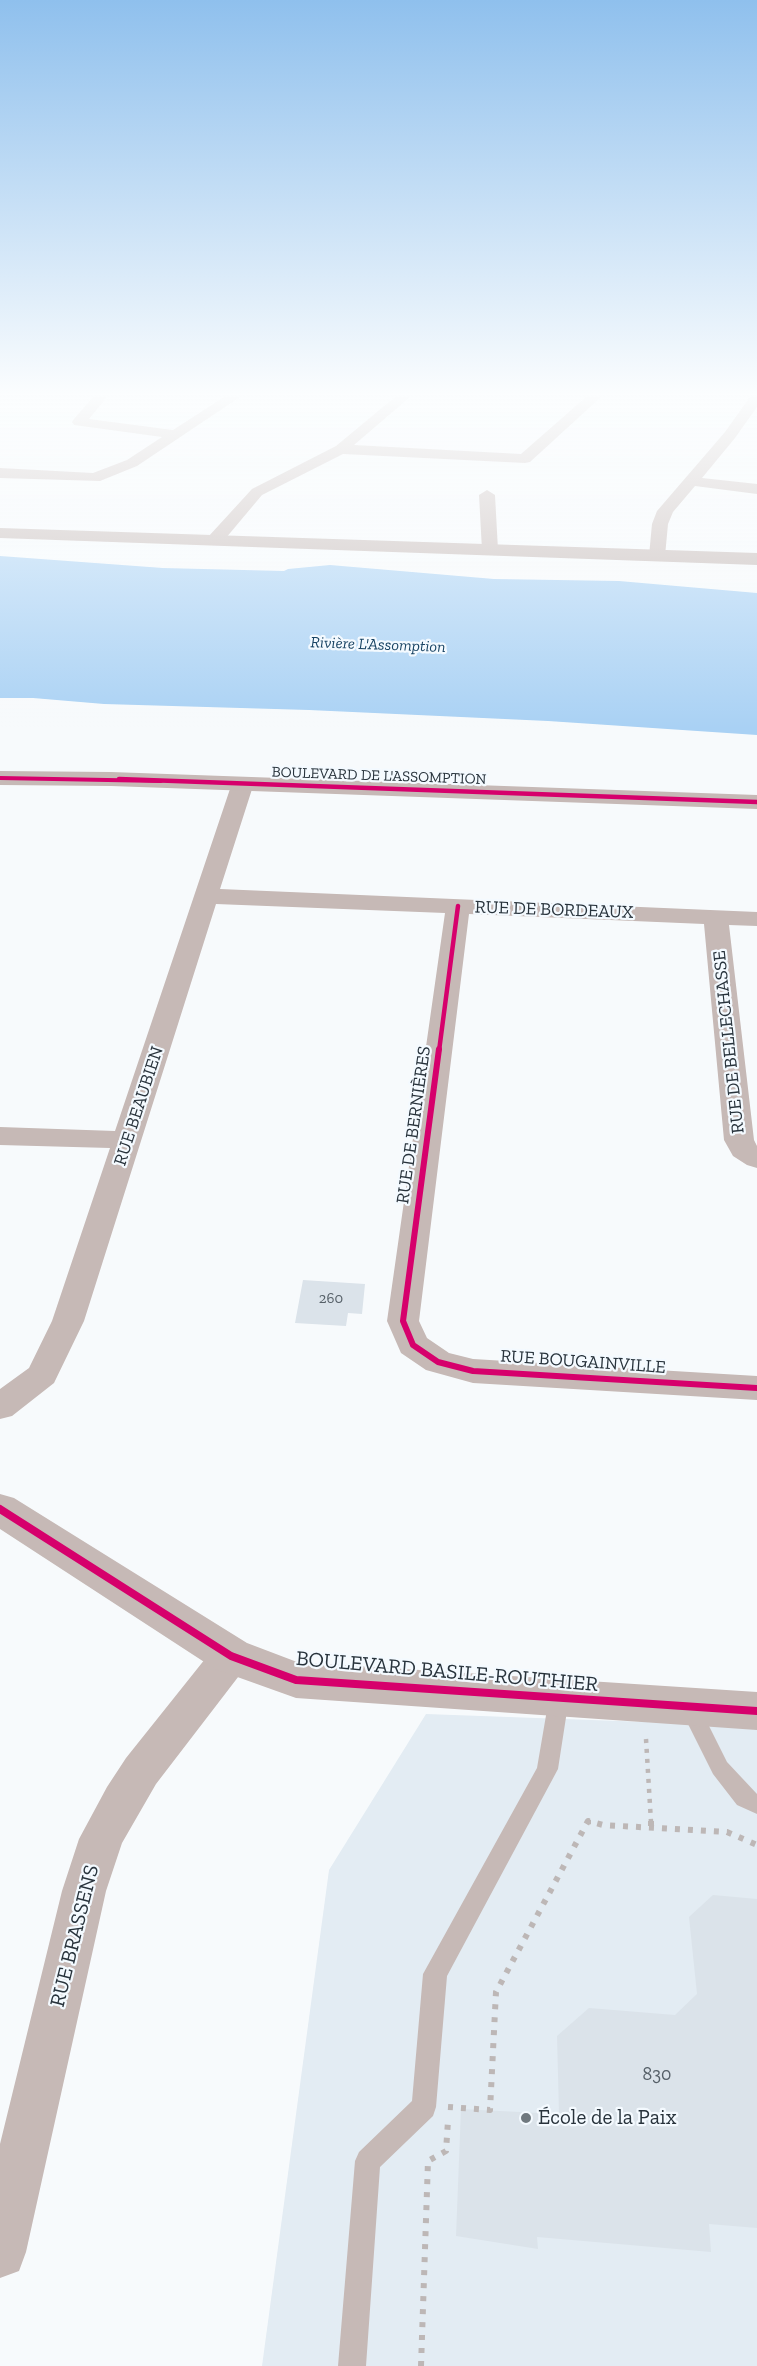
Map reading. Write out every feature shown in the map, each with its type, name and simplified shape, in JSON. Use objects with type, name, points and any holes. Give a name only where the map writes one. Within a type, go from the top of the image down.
[{"type":"main road","points":[[0,533],[757,559]]},
{"type":"street","points":[[214,541],[244,507]]},
{"type":"street","points":[[488,507],[490,550]]},
{"type":"street","points":[[657,556],[660,524],[668,507]]},
{"type":"street","name":"BOULEVARD DE L'ASSOMPTION","points":[[0,778],[111,778],[757,802]]},
{"type":"street","name":"RUE BEAUBIEN","points":[[0,1407],[42,1375],[68,1321],[243,783]]},
{"type":"street","name":"RUE DE BORDEAUX","points":[[207,896],[757,919]]},
{"type":"street","name":"RUE DE BERNIÈRES","points":[[414,1346],[403,1321],[458,906]]},
{"type":"street","name":"RUE DE BELLECHASSE","points":[[716,917],[739,1140],[743,1150],[757,1159]]},
{"type":"street","points":[[0,1136],[128,1140]]},
{"type":"street","name":"RUE BOUGAINVILLE","points":[[414,1346],[438,1362],[473,1371],[757,1388]]},
{"type":"street","name":"BOULEVARD BASILE-ROUTHIER","points":[[0,1509],[231,1656],[296,1680],[757,1711]]},
{"type":"street","name":"RUE BRASSENS","points":[[0,2252],[84,1891],[101,1839],[141,1771],[231,1656]]},
{"type":"lane","points":[[352,2366],[368,2161],[424,2107],[435,1974],[547,1768],[560,1698]]},
{"type":"lane","points":[[689,1707],[720,1768],[745,1798],[757,1804]]},
{"type":"path","points":[[646,1739],[651,1828]]},
{"type":"path","points":[[421,2366],[428,2161],[446,2151],[448,2107],[490,2110],[496,1992],[588,1821],[603,1826],[727,1832],[757,1845]]},
{"type":"shaded area","name":"École de la Paix","points":[[426,1714],[757,1726],[757,2366],[262,2366],[329,1870]]},
{"type":"water","name":"Rivière L'Assomption","points":[[0,556],[163,568],[284,571],[330,565],[494,579],[619,581],[757,593],[757,735],[548,721],[0,698]]},
{"type":"building","points":[[303,1280],[365,1284],[362,1314],[348,1313],[346,1326],[295,1323]]},
{"type":"building","name":"École de la Paix","points":[[713,1895],[757,1899],[757,2228],[709,2224],[711,2252],[537,2237],[538,2249],[456,2236],[461,2109],[559,2114],[557,2036],[589,2008],[675,2015],[697,1994],[689,1917]]},
{"type":"cycle path","points":[[0,778],[111,779],[757,802]]},
{"type":"cycle path","points":[[458,906],[403,1321],[413,1345],[438,1362],[473,1371],[757,1388]]},
{"type":"cycle path","points":[[0,1509],[231,1656],[296,1680],[757,1711]]},
{"type":"place","name":"École de la Paix","points":[[526,2118]]}]
